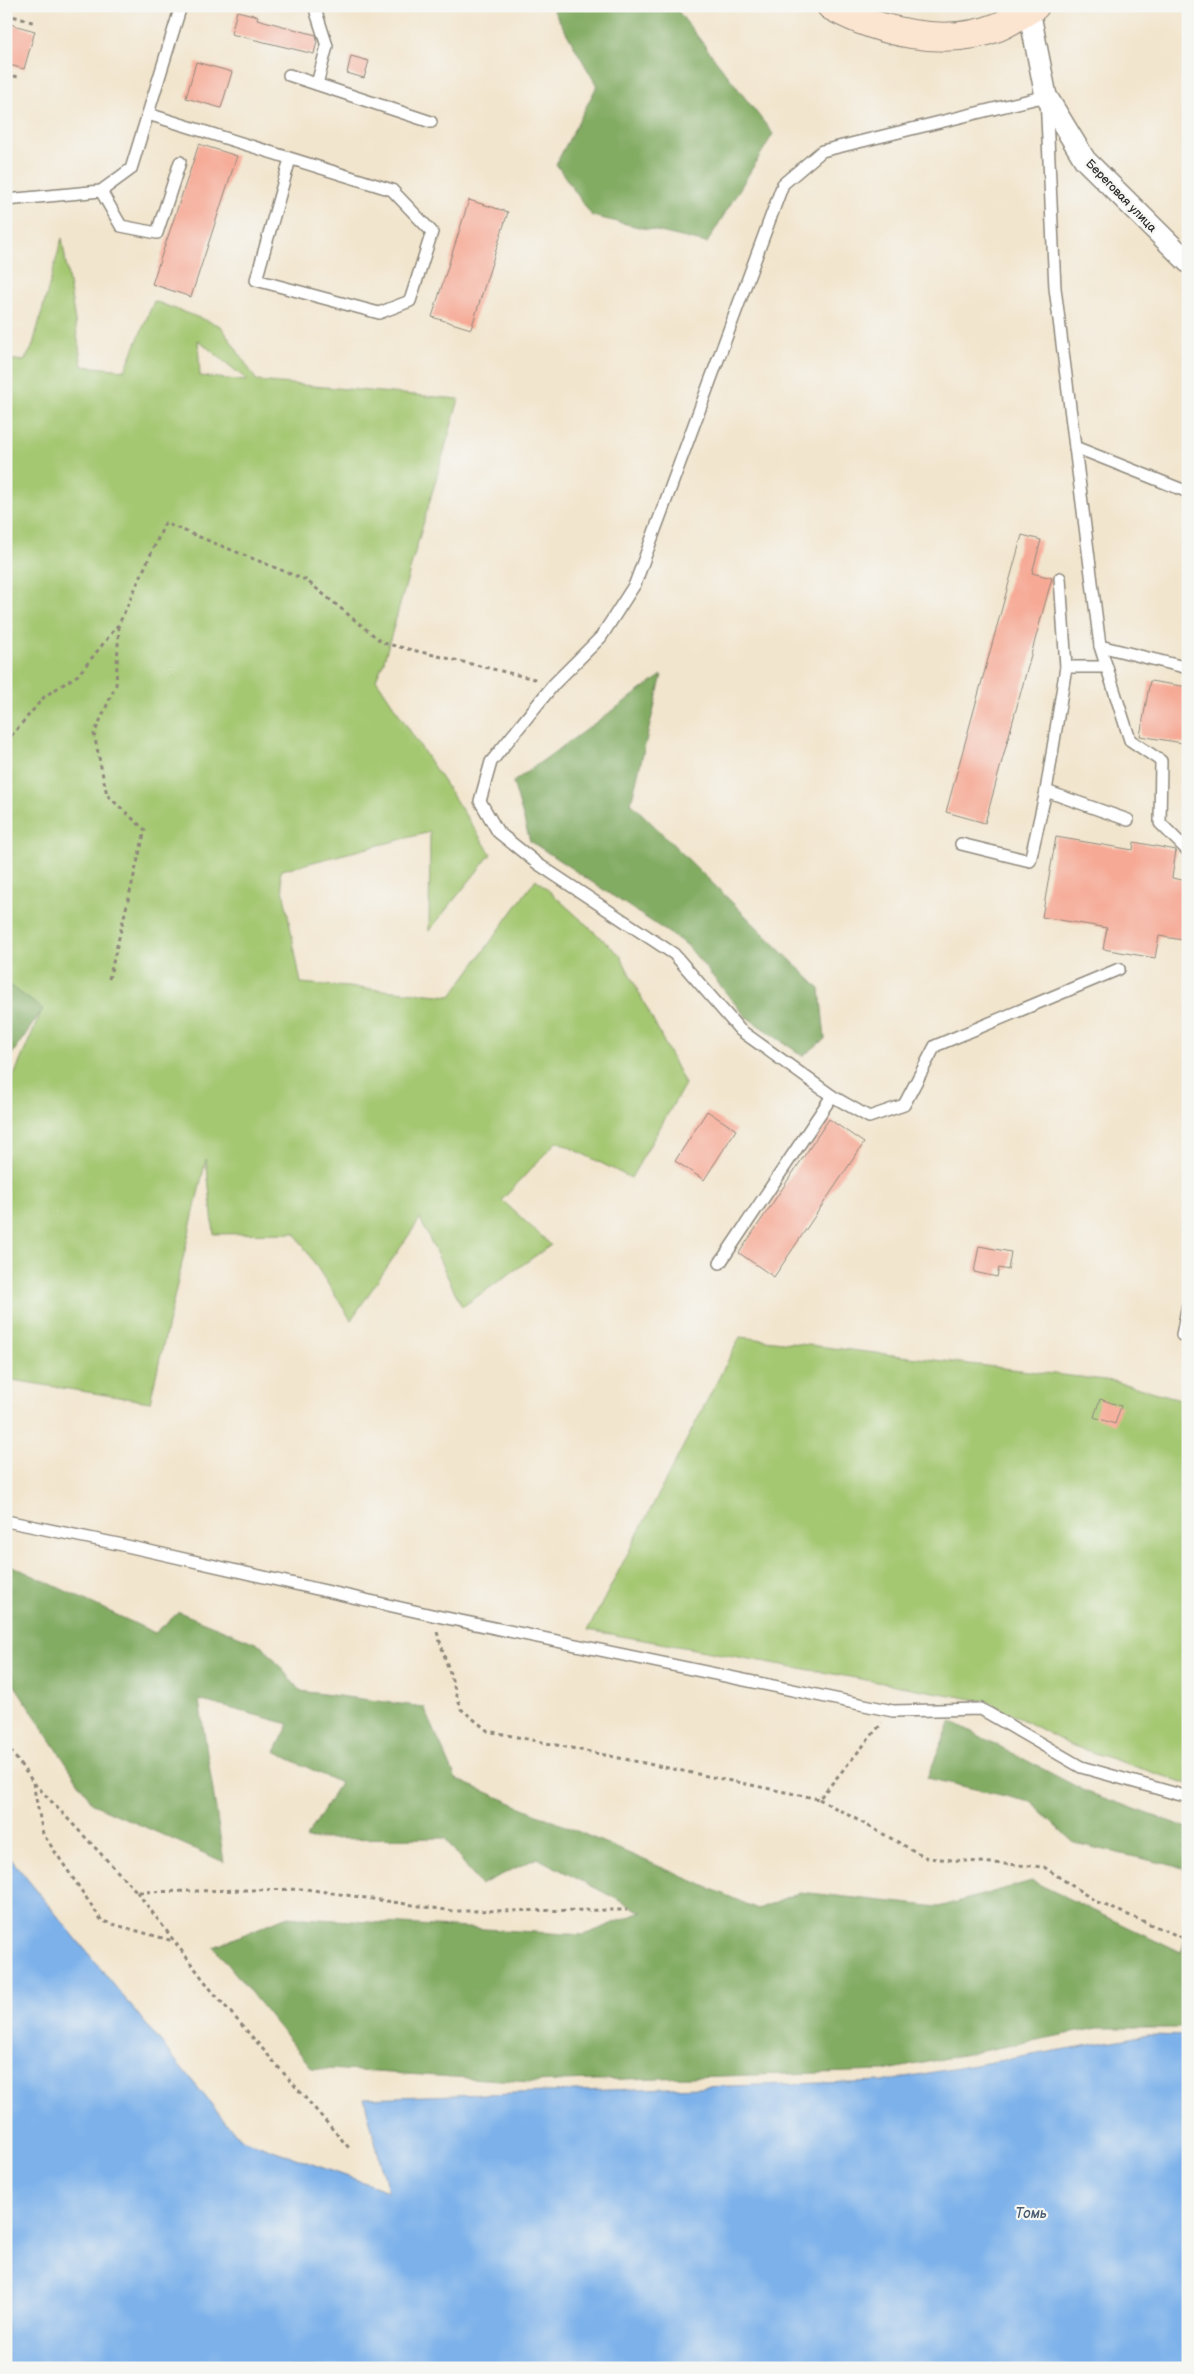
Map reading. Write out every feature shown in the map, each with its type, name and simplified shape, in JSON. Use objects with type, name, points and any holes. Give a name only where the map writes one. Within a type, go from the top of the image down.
[{"type":"main road","points":[[831,6],[854,19],[880,27],[911,35],[943,36],[972,34],[998,27],[1032,8]]},
{"type":"street","name":"Береговая улица","points":[[1032,8],[1046,96],[1085,160],[1188,262]]},
{"type":"lane","points":[[6,200],[101,191],[131,169],[181,6]]},
{"type":"lane","points":[[317,84],[327,46],[316,12],[318,6]]},
{"type":"lane","points":[[289,75],[431,122]]},
{"type":"lane","points":[[1119,969],[935,1046],[904,1105],[869,1117],[832,1096],[740,1030],[674,954],[538,864],[498,832],[480,801],[491,762],[554,684],[601,637],[636,584],[783,184],[822,151],[1046,96],[1055,288],[1100,646],[1130,740],[1161,761],[1160,823],[1188,851]]},
{"type":"lane","points":[[148,114],[392,190],[432,232],[410,301],[379,313],[256,280],[290,159]]},
{"type":"lane","points":[[101,191],[121,226],[157,233],[180,162]]},
{"type":"lane","points":[[1075,447],[1188,492]]},
{"type":"lane","points":[[961,844],[1030,861],[1046,791],[1066,667],[1060,578]]},
{"type":"lane","points":[[1100,646],[1188,668]]},
{"type":"lane","points":[[1066,667],[1107,667]]},
{"type":"lane","points":[[1046,791],[1128,820]]},
{"type":"lane","points":[[720,1263],[832,1096]]},
{"type":"lane","points":[[1188,1304],[1182,1335],[1188,1337]]},
{"type":"lane","points":[[6,1521],[432,1615],[893,1711],[982,1709],[1082,1767],[1188,1797]]},
{"type":"path","points":[[6,14],[35,23]]},
{"type":"path","points":[[6,74],[18,77]]},
{"type":"path","points":[[6,742],[45,696],[78,675],[119,624],[165,524],[306,580],[383,642],[554,684]]},
{"type":"path","points":[[109,979],[145,830],[107,794],[94,734],[116,685],[119,624]]},
{"type":"path","points":[[432,1615],[461,1709],[488,1730],[819,1799],[927,1858],[1044,1867],[1096,1901],[1188,1940]]},
{"type":"path","points":[[819,1799],[893,1711]]},
{"type":"path","points":[[6,1744],[32,1782],[137,1892],[212,1991],[350,2149]]},
{"type":"path","points":[[32,1782],[43,1834],[102,1921],[174,1941]]},
{"type":"path","points":[[137,1892],[306,1888],[453,1911],[627,1910]]},
{"type":"green space","points":[[551,6],[674,6],[773,134],[707,243],[592,216],[556,164],[597,86]]},
{"type":"green space","points":[[62,238],[82,366],[125,370],[154,301],[221,326],[257,381],[459,399],[383,664],[376,679],[491,854],[429,931],[430,832],[282,870],[280,874],[301,983],[451,996],[536,879],[620,955],[685,1084],[631,1178],[557,1141],[502,1200],[551,1245],[462,1307],[420,1219],[351,1320],[295,1233],[214,1234],[206,1159],[150,1402],[6,1379],[6,1094],[42,1010],[6,983],[6,359],[24,361],[32,348]],"holes":[[[198,340],[247,380],[200,376]]]},
{"type":"green space","points":[[662,675],[631,803],[820,989],[825,1039],[803,1056],[745,1016],[687,945],[530,841],[513,782]]},
{"type":"green space","points":[[6,983],[43,1009],[6,1063]]},
{"type":"green space","points":[[740,1337],[1113,1381],[1188,1401],[1188,1784],[1070,1745],[989,1702],[588,1630]]},
{"type":"green space","points":[[6,1563],[155,1633],[179,1612],[263,1646],[300,1691],[424,1707],[456,1779],[758,1909],[800,1892],[939,1907],[1032,1881],[1181,1953],[1188,1929],[1188,2028],[1097,2028],[883,2071],[531,2082],[312,2068],[214,1947],[285,1917],[584,1935],[642,1912],[537,1858],[480,1885],[445,1838],[306,1839],[340,1783],[275,1752],[289,1724],[199,1700],[224,1862],[93,1804],[6,1672]]},
{"type":"green space","points":[[951,1721],[1087,1792],[1188,1828],[1188,1869],[1074,1843],[1031,1802],[927,1778]]},
{"type":"water","name":"Томь","points":[[6,1853],[239,2138],[388,2191],[364,2098],[882,2081],[1148,2035],[1188,2036],[1188,2368],[6,2368]]},
{"type":"building","points":[[237,11],[258,16],[257,19],[316,35],[317,41],[314,54],[231,34]]},
{"type":"building","points":[[6,23],[35,31],[24,69],[6,64]]},
{"type":"building","points":[[351,56],[369,61],[364,78],[347,73]]},
{"type":"building","points":[[196,62],[232,72],[221,108],[186,98]]},
{"type":"building","points":[[199,144],[237,156],[191,297],[152,284]]},
{"type":"building","points":[[469,200],[508,212],[471,329],[432,317]]},
{"type":"building","points":[[1022,535],[1041,540],[1032,573],[1052,578],[985,823],[946,812]]},
{"type":"building","points":[[1150,681],[1188,687],[1188,744],[1140,736]]},
{"type":"building","points":[[1056,837],[1133,850],[1134,842],[1176,850],[1172,878],[1188,881],[1188,941],[1159,936],[1155,958],[1103,949],[1107,928],[1042,917]]},
{"type":"building","points":[[707,1111],[736,1130],[704,1180],[675,1161]]},
{"type":"building","points":[[829,1119],[864,1143],[774,1277],[739,1253]]},
{"type":"building","points":[[979,1246],[1011,1252],[1008,1270],[999,1268],[997,1277],[974,1272]]},
{"type":"building","points":[[1100,1399],[1121,1406],[1115,1424],[1094,1417]]}]
